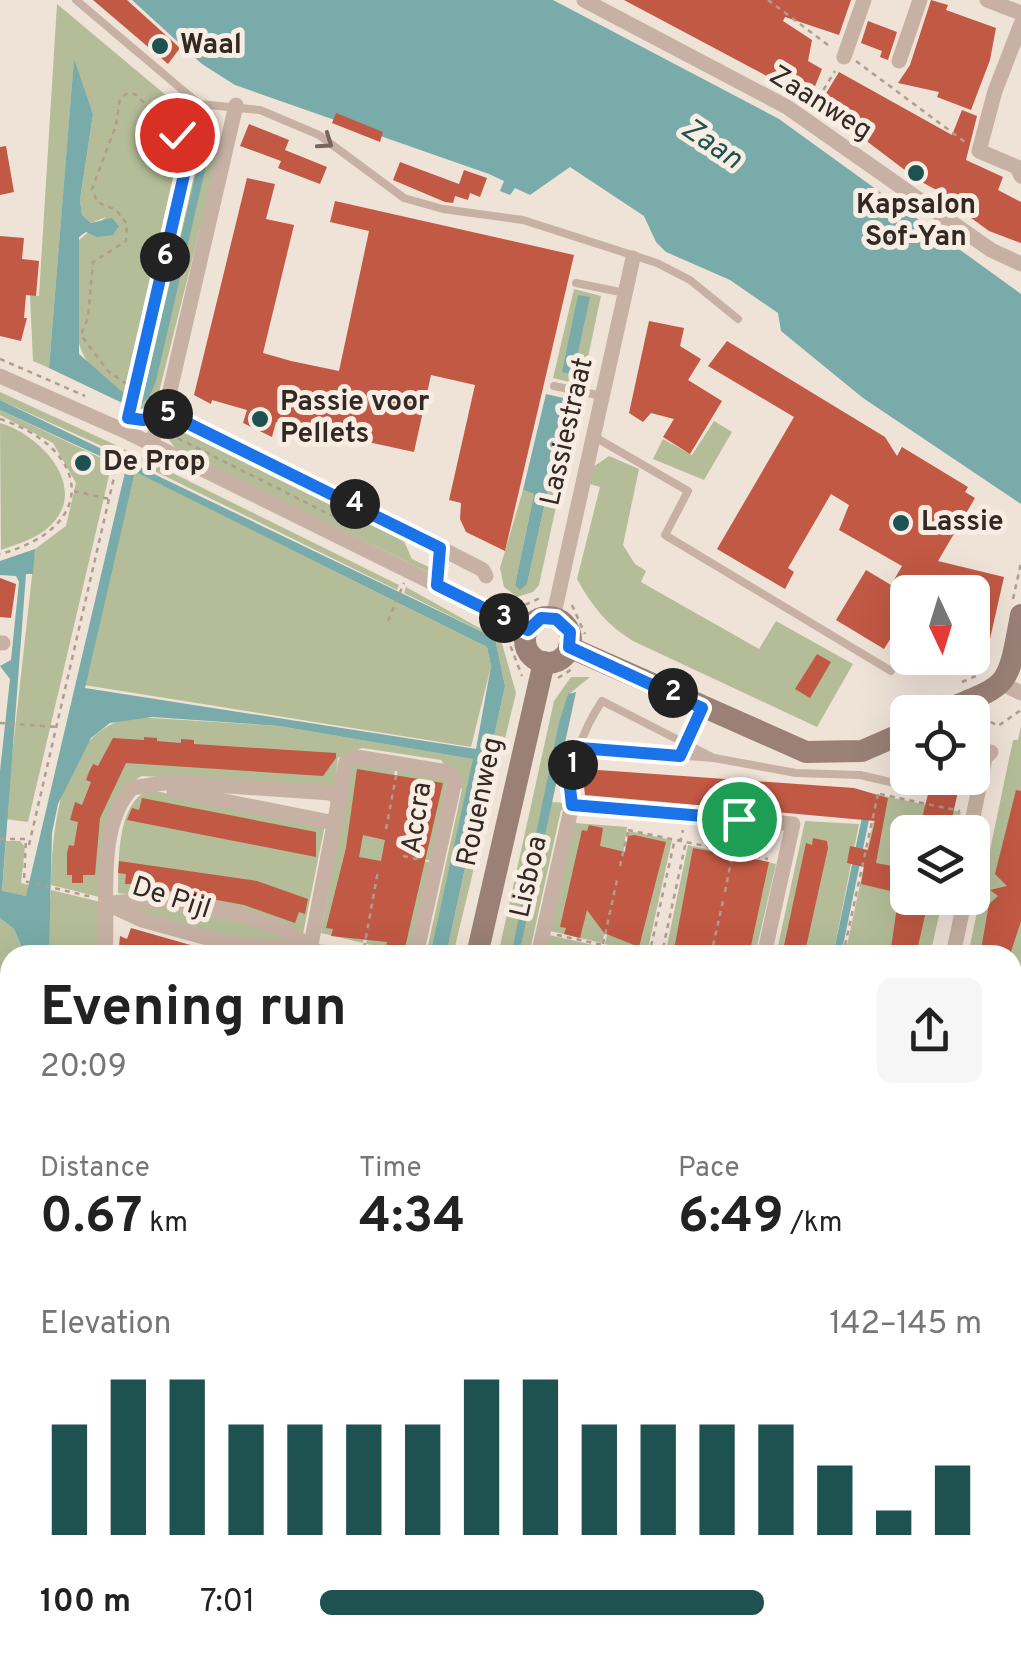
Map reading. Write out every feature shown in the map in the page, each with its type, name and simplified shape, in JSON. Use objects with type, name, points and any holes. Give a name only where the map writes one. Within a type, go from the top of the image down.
[{"type":"main road","points":[[983,695],[1012,688],[1021,615]]},
{"type":"main road","points":[[553,618],[567,628],[569,647],[559,659],[544,662],[528,650],[528,630],[537,620],[553,618]]},
{"type":"main road","points":[[569,647],[806,752],[858,764],[890,734]]},
{"type":"main road","name":"Rouenweg","points":[[480,945],[544,662]]},
{"type":"street","name":"Zaanweg","points":[[584,0],[806,119],[991,250],[1021,264]]},
{"type":"street","points":[[844,57],[864,0]]},
{"type":"street","points":[[899,61],[920,0]]},
{"type":"street","points":[[987,0],[1021,13]]},
{"type":"street","points":[[1020,31],[995,91],[980,151],[1017,167],[1021,176]]},
{"type":"street","points":[[149,444],[165,412],[236,106]]},
{"type":"street","name":"Lassiestraat","points":[[553,618],[632,258]]},
{"type":"street","points":[[0,376],[439,577],[528,630]]},
{"type":"street","points":[[165,412],[440,548],[483,570],[486,576]]},
{"type":"street","points":[[439,577],[440,548]]},
{"type":"street","points":[[974,814],[985,758],[991,752]]},
{"type":"street","name":"Accra","points":[[340,801],[346,762],[351,758],[453,775],[418,945]]},
{"type":"street","points":[[141,784],[335,823]]},
{"type":"street","points":[[106,945],[110,846],[118,807],[141,784],[331,793],[340,801],[311,945]]},
{"type":"street","name":"Lisboa","points":[[541,945],[572,805],[793,824],[766,945]]},
{"type":"street","name":"De Pijl","points":[[108,902],[131,900],[219,912],[284,931],[302,945]]},
{"type":"street","name":"De Pijl","points":[[108,902],[142,920],[222,942],[251,945]]},
{"type":"street","points":[[955,945],[961,915]]},
{"type":"lane","points":[[76,0],[198,104],[260,110],[319,135],[404,198],[443,209],[522,220],[632,258],[657,262],[690,280],[738,318]]},
{"type":"lane","points":[[576,283],[625,293]]},
{"type":"lane","points":[[554,386],[602,396]]},
{"type":"lane","points":[[593,436],[688,490],[665,535],[890,669]]},
{"type":"lane","points":[[572,805],[570,788],[580,748],[602,702],[714,758]]},
{"type":"lane","points":[[680,756],[702,708]]},
{"type":"lane","points":[[580,748],[714,758],[796,774],[858,764],[879,780],[890,782]]},
{"type":"path","points":[[768,0],[844,57],[862,62],[980,151]]},
{"type":"path","points":[[806,119],[844,57]]},
{"type":"path","points":[[134,392],[108,371],[80,335],[88,318],[93,262],[126,241],[127,224],[116,210],[96,202],[92,189],[116,125],[120,99],[126,94],[135,94],[177,135],[192,140]]},
{"type":"path","points":[[128,418],[198,104]]},
{"type":"path","points":[[0,359],[91,399]]},
{"type":"path","points":[[116,412],[136,420]]},
{"type":"path","points":[[0,419],[42,441],[65,466],[72,490],[63,522],[51,534],[0,554]]},
{"type":"path","points":[[158,429],[366,532]]},
{"type":"path","name":"De Pijl","points":[[108,902],[28,882],[22,873],[122,444]]},
{"type":"path","points":[[72,490],[108,499]]},
{"type":"path","points":[[388,621],[402,588]]},
{"type":"path","points":[[954,687],[968,679]]},
{"type":"path","points":[[990,721],[998,726],[1021,710]]},
{"type":"path","points":[[2,723],[57,727]]},
{"type":"path","points":[[386,829],[398,764]]},
{"type":"path","points":[[846,945],[879,780]]},
{"type":"path","points":[[878,794],[974,814]]},
{"type":"path","points":[[664,945],[685,846],[681,840],[686,814]]},
{"type":"path","points":[[724,892],[739,819]]},
{"type":"path","points":[[620,866],[628,830],[784,863]]},
{"type":"path","points":[[0,839],[26,839],[28,844]]},
{"type":"path","points":[[651,945],[674,843],[681,840]]},
{"type":"path","points":[[403,856],[436,862]]},
{"type":"path","points":[[364,945],[378,871]]},
{"type":"path","points":[[544,932],[603,945],[617,880]]},
{"type":"path","points":[[713,945],[723,901]]},
{"type":"green space","points":[[57,4],[192,117],[131,396],[106,381],[90,365],[77,331],[78,241],[106,217],[91,223],[82,215],[80,200],[93,114],[74,61],[49,368],[33,361],[30,295],[39,296]]},
{"type":"green space","points":[[197,125],[221,145],[157,400],[136,412],[141,406],[158,335],[145,387],[137,399]]},
{"type":"green space","points":[[574,289],[601,296],[582,385],[553,378]]},
{"type":"green space","points":[[0,392],[118,446],[115,452],[0,400]]},
{"type":"green space","points":[[568,399],[579,401],[539,585],[533,592],[517,597],[504,587],[500,568],[523,490],[534,494],[515,585],[527,584]]},
{"type":"green space","points":[[0,410],[112,463],[28,822],[5,819],[35,549],[66,526],[76,483],[53,443],[0,415]]},
{"type":"green space","points":[[714,421],[732,432],[704,480],[653,459],[663,439],[692,455]]},
{"type":"green space","points":[[0,423],[44,450],[62,478],[65,494],[62,510],[46,530],[1,550]]},
{"type":"green space","points":[[176,428],[403,539],[412,559],[435,570],[434,575],[176,449],[167,437]]},
{"type":"green space","points":[[124,449],[399,585],[397,590],[122,455]]},
{"type":"green space","points":[[609,456],[639,469],[623,545],[635,564],[646,571],[641,582],[759,649],[776,621],[853,664],[817,727],[633,641],[594,606],[577,579],[600,487],[590,484],[593,467]]},
{"type":"green space","points":[[135,472],[487,647],[491,666],[471,747],[84,685]]},
{"type":"green space","points":[[406,587],[501,640],[516,693],[455,945],[448,945],[505,686],[495,638],[404,593]]},
{"type":"green space","points":[[571,677],[590,677],[568,695],[513,945],[500,945],[554,701]]},
{"type":"green space","points":[[135,717],[279,726],[474,759],[432,945],[428,945],[462,789],[441,760],[362,748],[338,758],[335,787],[142,776],[128,784],[99,897],[51,885],[54,835],[66,783],[76,759],[110,725]]},
{"type":"green space","points":[[1021,726],[1021,945],[970,945],[976,915],[990,915],[990,850],[1013,740],[1018,740]]},
{"type":"green space","points":[[352,760],[395,769],[387,830],[398,769],[448,776],[431,861],[402,854],[431,863],[412,945],[366,944],[379,870],[363,943],[321,933]]},
{"type":"green space","points":[[150,790],[325,825],[303,934],[160,898],[118,893],[125,820],[139,797]]},
{"type":"green space","points":[[879,795],[961,812],[890,815],[890,915],[939,915],[932,945],[847,945]]},
{"type":"green space","points":[[551,802],[567,803],[566,810],[561,810],[531,945],[521,945]]},
{"type":"green space","points":[[805,821],[859,824],[835,945],[778,945]]},
{"type":"green space","points":[[575,823],[627,827],[621,867],[629,831],[672,840],[649,945],[605,944],[619,880],[602,943],[550,931]]},
{"type":"green space","points":[[6,841],[20,841],[25,847],[21,883],[29,885],[26,896],[2,892]]},
{"type":"green space","points":[[688,845],[731,854],[723,892],[735,854],[776,864],[757,945],[667,945]]},
{"type":"green space","points":[[51,890],[101,902],[100,945],[47,945]]},
{"type":"green space","points":[[126,905],[236,920],[296,945],[277,945],[165,924]]},
{"type":"green space","points":[[0,918],[14,929],[21,945],[0,945]]},
{"type":"green space","points":[[549,935],[593,945],[547,945]]},
{"type":"water","name":"Zaan","points":[[132,0],[553,0],[779,119],[1021,294],[1021,504],[863,398],[781,331],[778,313],[730,280],[666,252],[656,242],[644,216],[570,167],[530,195],[515,188],[510,195],[500,191],[504,181],[489,174],[235,85],[202,64]]},
{"type":"water","points":[[74,59],[93,114],[80,200],[82,215],[91,223],[112,218],[119,226],[113,235],[97,237],[86,232],[79,237],[79,354],[136,399],[145,387],[203,144],[210,149],[156,381],[149,397],[135,409],[49,368]]},
{"type":"water","points":[[578,295],[590,297],[573,375],[562,372]]},
{"type":"water","points":[[546,394],[568,399],[527,584],[520,590],[515,585],[534,494],[523,490]]},
{"type":"water","points":[[0,400],[495,638],[505,686],[448,945],[432,945],[473,759],[279,726],[152,717],[110,723],[91,738],[58,804],[52,833],[49,945],[21,945],[14,929],[0,918],[0,771],[10,679],[0,666],[11,660],[19,582],[16,576],[0,575],[0,561],[35,549],[33,574],[26,574],[2,891],[26,896],[126,468],[0,410]],"holes":[[[135,472],[487,647],[491,666],[476,749],[85,688]]]},
{"type":"water","points":[[576,692],[521,945],[513,945],[559,723],[568,694]]},
{"type":"water","points":[[865,803],[871,810],[843,945],[835,945]]},
{"type":"building","points":[[93,0],[127,0],[180,48],[168,64]]},
{"type":"building","points":[[624,0],[851,0],[839,35],[785,17],[783,21],[812,40],[808,61],[822,69],[810,99]]},
{"type":"building","points":[[931,0],[948,5],[946,10],[996,28],[990,60],[971,110],[937,97],[939,92],[898,83],[910,65]]},
{"type":"building","points":[[868,21],[897,32],[888,60],[880,57],[882,51],[861,43]]},
{"type":"building","points":[[839,72],[952,135],[962,110],[977,116],[966,160],[1003,177],[998,190],[1021,202],[1021,243],[989,231],[952,204],[955,200],[918,180],[819,105]]},
{"type":"building","points":[[336,113],[383,132],[380,142],[332,123]]},
{"type":"building","points":[[249,124],[289,140],[285,150],[327,167],[320,184],[278,168],[281,161],[240,146]]},
{"type":"building","points":[[6,146],[14,192],[0,195],[0,147]]},
{"type":"building","points":[[400,162],[459,184],[464,170],[487,178],[480,197],[470,193],[468,200],[455,196],[453,203],[445,202],[393,180]]},
{"type":"building","points":[[247,178],[275,184],[266,219],[294,225],[263,353],[291,361],[339,371],[369,231],[330,222],[335,201],[574,255],[505,551],[466,532],[460,519],[461,503],[449,500],[475,385],[431,375],[414,452],[276,422],[272,437],[243,423],[247,410],[212,400],[211,404],[194,395]]},
{"type":"building","points":[[0,236],[24,238],[22,259],[39,261],[36,296],[26,295],[27,318],[21,341],[0,336]]},
{"type":"building","points":[[649,321],[684,328],[680,346],[701,359],[688,380],[722,401],[690,454],[663,437],[674,419],[651,413],[643,422],[629,413]]},
{"type":"building","name":"Lassie","points":[[727,341],[885,437],[897,456],[902,447],[968,487],[965,492],[975,498],[938,561],[1004,577],[990,639],[990,575],[897,575],[902,566],[839,530],[849,505],[831,494],[788,568],[794,572],[785,589],[717,549],[794,417],[708,366]]},
{"type":"building","name":"Lassie","points":[[866,570],[890,584],[890,640],[884,649],[836,620]]},
{"type":"building","points":[[0,578],[16,584],[11,618],[0,617]]},
{"type":"building","points":[[817,654],[831,662],[810,698],[795,689]]},
{"type":"building","points":[[144,737],[336,753],[336,758],[323,776],[126,763],[100,818],[95,875],[83,875],[83,883],[72,883],[72,875],[67,875],[67,853],[69,845],[74,846],[78,822],[70,820],[75,802],[82,805],[91,782],[86,780],[89,772],[93,764],[98,766],[113,738]]},
{"type":"building","points":[[357,769],[443,783],[406,945],[331,936],[333,929],[326,928],[346,848]],"holes":[[[363,835],[385,840],[381,861],[359,857]]]},
{"type":"building","points":[[598,770],[854,788],[888,798],[876,863],[890,866],[890,891],[861,884],[864,867],[847,863],[850,846],[868,850],[875,821],[585,795],[583,779]]},
{"type":"building","points":[[1016,790],[1021,791],[1021,921],[1013,945],[982,945],[990,903],[998,896],[990,890],[1007,886],[995,874]]},
{"type":"building","points":[[928,795],[957,795],[953,815],[923,815]]},
{"type":"building","points":[[142,798],[316,832],[316,857],[127,820],[132,808],[139,810]]},
{"type":"building","points":[[589,825],[603,828],[600,846],[625,852],[628,836],[666,842],[640,945],[604,933],[587,910],[580,938],[564,934],[566,928],[560,927],[582,830],[587,831]]},
{"type":"building","points":[[813,838],[827,841],[828,848],[807,945],[784,945],[806,843],[812,845]]},
{"type":"building","points":[[693,848],[769,862],[751,945],[675,945]]},
{"type":"building","points":[[119,861],[257,881],[308,899],[305,914],[299,912],[295,923],[244,905],[163,890],[163,884],[125,884],[126,874],[118,873]]},
{"type":"building","points":[[896,915],[925,915],[918,945],[891,945]]},
{"type":"building","points":[[131,928],[190,945],[119,945],[120,936],[127,939]]},
{"type":"place","name":"Waal","points":[[160,46]]},
{"type":"place","name":"Kapsalon Sof-Yan","points":[[916,173]]},
{"type":"place","name":"Passie voor Pellets","points":[[260,419]]},
{"type":"place","name":"De Prop","points":[[83,463]]},
{"type":"place","name":"Lassie","points":[[901,523]]},
{"type":"route","points":[[177,135],[192,140],[128,418],[143,420],[165,412],[388,520],[440,548],[437,585],[528,630],[541,618],[556,619],[570,632],[569,647],[702,708],[680,756],[580,748],[573,766],[572,805],[739,819]]}]
